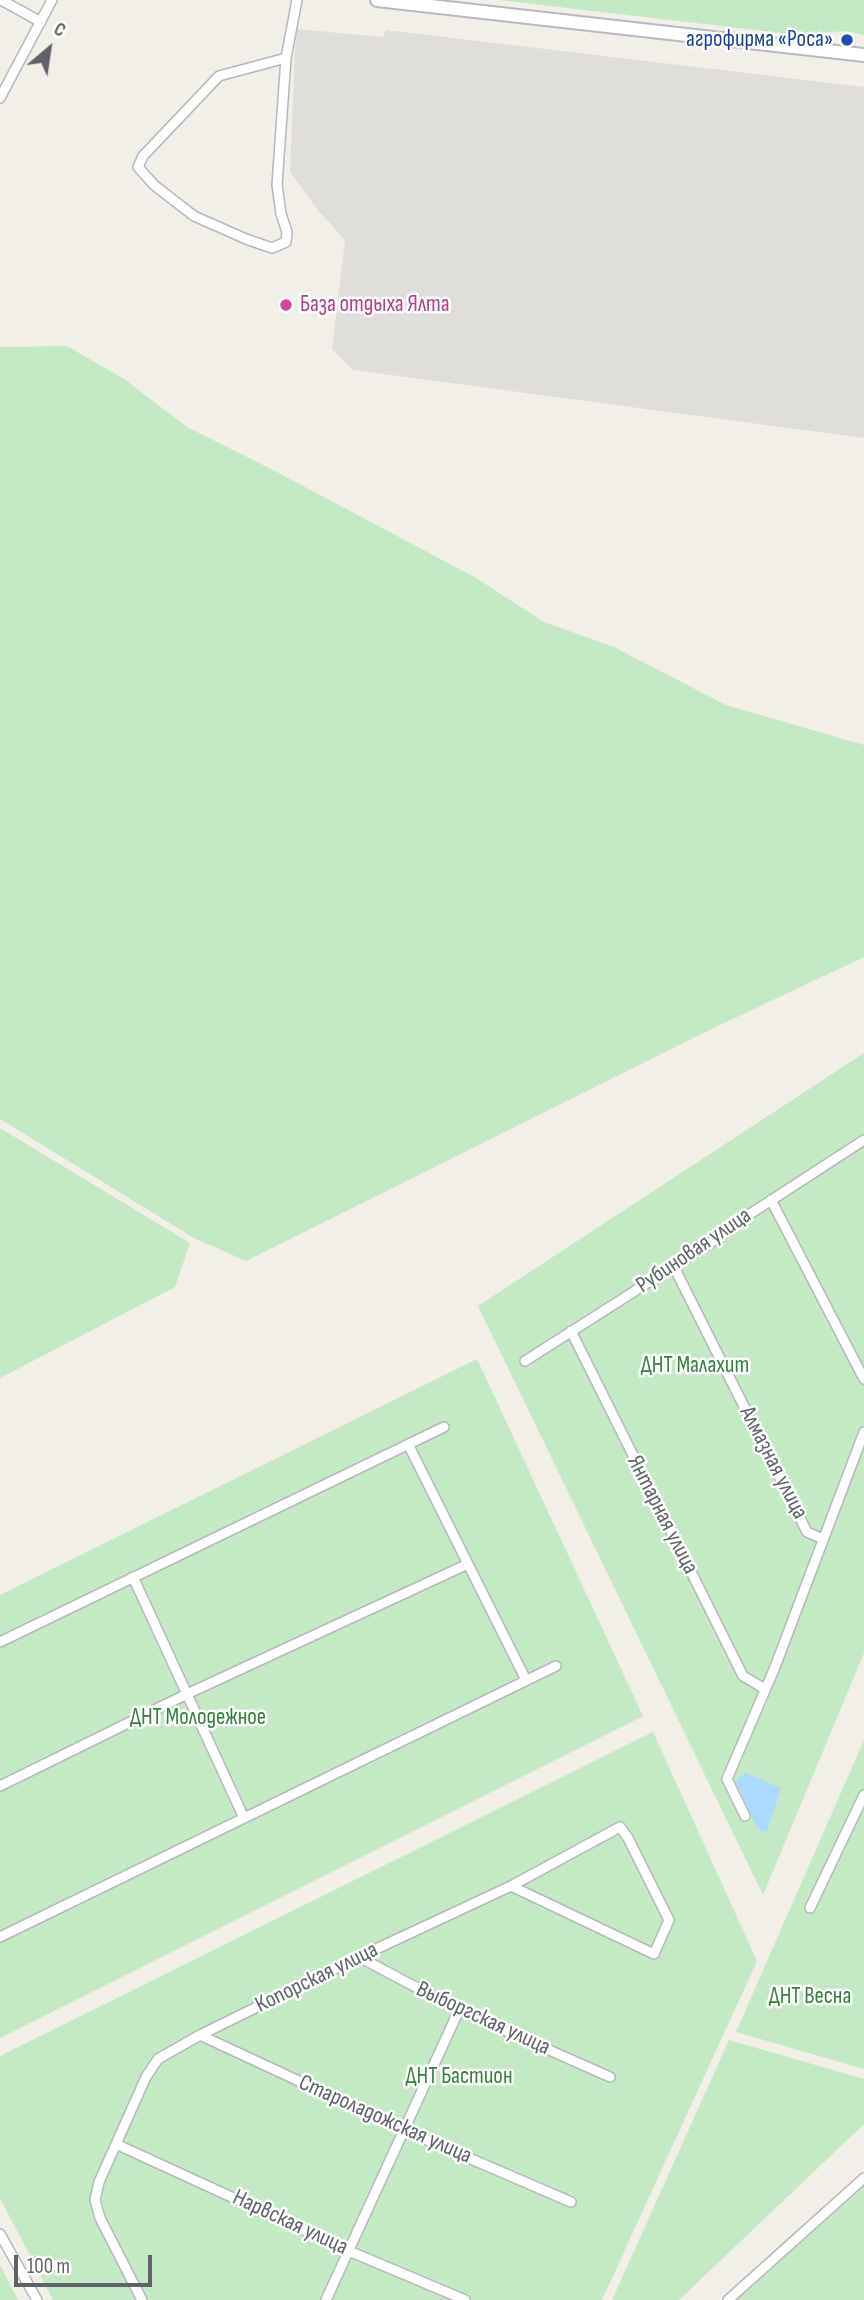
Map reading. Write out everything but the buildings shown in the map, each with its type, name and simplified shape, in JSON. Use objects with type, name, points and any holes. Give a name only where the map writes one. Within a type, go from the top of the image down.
[{"type":"main road","points":[[377,0],[864,55]]},
{"type":"street","points":[[1,0],[41,22]]},
{"type":"street","points":[[0,98],[52,0]]},
{"type":"street","points":[[286,58],[219,76],[143,156],[138,167],[154,186],[194,216],[272,248],[286,242],[287,232],[281,214],[277,185],[286,58],[297,0]]},
{"type":"street","name":"Рубиновая улица","points":[[525,1361],[674,1267],[864,1140]]},
{"type":"street","points":[[771,1200],[864,1379]]},
{"type":"street","name":"Алмазная улица","points":[[674,1267],[807,1532],[823,1539]]},
{"type":"street","name":"Янтарная улица","points":[[571,1331],[743,1676],[765,1689]]},
{"type":"street","points":[[0,1642],[444,1427]]},
{"type":"street","points":[[745,1816],[727,1779],[765,1689],[864,1432]]},
{"type":"street","points":[[408,1444],[526,1680]]},
{"type":"street","points":[[0,1786],[187,1694],[468,1564]]},
{"type":"street","points":[[133,1577],[244,1818]]},
{"type":"street","points":[[0,1937],[556,1666]]},
{"type":"street","points":[[810,1908],[864,1795]]},
{"type":"street","name":"Копорская улица","points":[[142,2300],[100,2218],[95,2200],[99,2182],[146,2077],[158,2059],[200,2035],[359,1957],[511,1886],[620,1827],[669,1920],[654,1954],[511,1886]]},
{"type":"street","name":"Выборгская улица","points":[[359,1957],[458,2010],[610,2077]]},
{"type":"street","points":[[326,2300],[458,2010]]},
{"type":"street","name":"Староладожская улица","points":[[200,2035],[404,2130],[571,2202]]},
{"type":"street","name":"Нарвская улица","points":[[116,2144],[349,2251],[465,2300]]},
{"type":"street","points":[[727,2300],[864,2178]]},
{"type":"street","points":[[0,2234],[37,2300]]},
{"type":"shaded area","points":[[296,29],[383,37],[386,30],[864,87],[864,438],[353,370],[332,349],[345,240],[317,209],[290,172]]},
{"type":"green space","points":[[499,0],[864,0],[864,35],[843,31],[798,35]]},
{"type":"green space","points":[[67,346],[124,379],[187,427],[476,578],[544,622],[614,647],[726,705],[864,745],[864,957],[701,1034],[246,1261],[194,1238],[0,1119],[0,347]]},
{"type":"green space","name":"ДНТ Малахит","points":[[864,1053],[864,1653],[763,1895],[478,1306]]},
{"type":"green space","points":[[0,1128],[190,1243],[175,1287],[0,1378]]},
{"type":"green space","name":"ДНТ Молодежное","points":[[477,1359],[643,1716],[0,2038],[0,1595]]},
{"type":"green space","name":"ДНТ Бастион","points":[[653,1732],[757,1961],[602,2300],[53,2300],[0,2198],[0,2056]]},
{"type":"green space","name":"ДНТ Весна","points":[[864,1740],[864,2069],[736,2032]]},
{"type":"green space","points":[[729,2040],[864,2079],[864,2124],[679,2300],[612,2300]]},
{"type":"green space","points":[[864,2175],[864,2300],[723,2300],[810,2222]]},
{"type":"green space","points":[[0,2265],[18,2300],[0,2300]]},
{"type":"water","points":[[745,1773],[781,1788],[767,1831],[762,1832],[755,1824],[736,1781]]},
{"type":"place","name":"агрофирма «Роса»","points":[[847,40]]},
{"type":"place","name":"База отдыха Ялта","points":[[286,305]]}]
